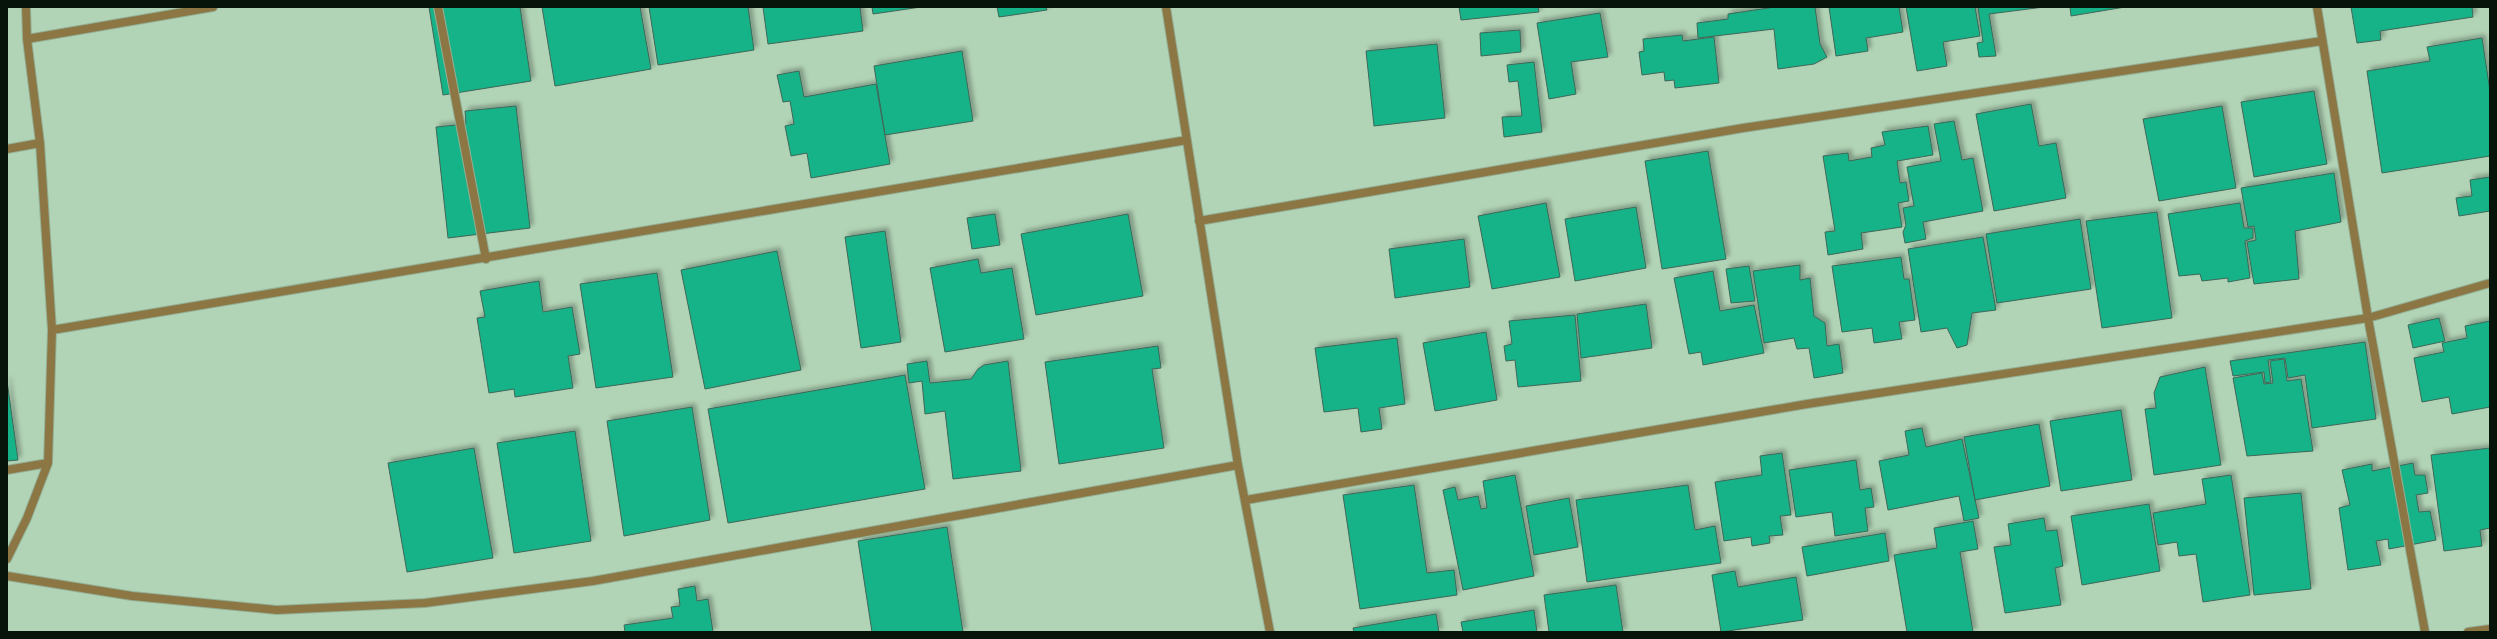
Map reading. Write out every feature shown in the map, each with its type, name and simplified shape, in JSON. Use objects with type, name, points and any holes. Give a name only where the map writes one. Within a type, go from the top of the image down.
[{"type":"street","points":[[7,559],[28,518],[48,463],[52,330],[40,142],[27,39],[26,7]]},
{"type":"street","points":[[27,39],[213,7]]},
{"type":"street","points":[[438,7],[486,259]]},
{"type":"street","points":[[1166,7],[1238,464],[1270,632]]},
{"type":"street","points":[[2317,7],[2368,318],[2426,632]]},
{"type":"street","points":[[1199,221],[1743,128],[2322,41]]},
{"type":"street","points":[[52,330],[486,259],[1187,140]]},
{"type":"street","points":[[7,148],[40,142]]},
{"type":"street","points":[[1246,500],[1807,404],[2368,318],[2490,283]]},
{"type":"street","points":[[7,470],[48,463]]},
{"type":"street","points":[[7,576],[132,596],[277,610],[425,603],[593,581],[1238,464]]},
{"type":"street","points":[[2468,632],[2490,629]]},
{"type":"building","points":[[429,7],[520,7],[531,81],[443,95]]},
{"type":"building","points":[[542,7],[640,7],[651,69],[555,86]]},
{"type":"building","points":[[649,7],[748,7],[754,50],[658,65]]},
{"type":"building","points":[[763,7],[860,7],[863,31],[768,44]]},
{"type":"building","points":[[872,7],[921,7],[873,14]]},
{"type":"building","points":[[997,7],[1046,7],[1047,10],[999,17]]},
{"type":"building","points":[[1459,7],[1538,7],[1539,12],[1461,20]]},
{"type":"building","points":[[1775,7],[1815,7],[1820,44],[1827,57],[1814,64],[1778,69],[1774,29],[1698,38],[1697,23],[1728,19],[1728,14]]},
{"type":"building","points":[[1829,7],[1899,7],[1903,32],[1866,38],[1868,51],[1836,56]]},
{"type":"building","points":[[1906,7],[1975,7],[1980,36],[1943,42],[1947,66],[1917,71]]},
{"type":"building","points":[[1978,7],[2044,7],[1989,14],[1996,56],[1979,57],[1977,43],[1983,42]]},
{"type":"building","points":[[2070,7],[2125,7],[2071,16]]},
{"type":"building","points":[[2351,7],[2472,7],[2473,17],[2380,31],[2381,40],[2357,43]]},
{"type":"building","points":[[1600,13],[1608,57],[1571,62],[1576,94],[1549,99],[1537,23]]},
{"type":"building","points":[[1520,30],[1521,52],[1481,56],[1480,33]]},
{"type":"building","points":[[1682,35],[1683,41],[1714,37],[1719,83],[1675,88],[1674,80],[1665,81],[1664,72],[1642,75],[1639,52],[1644,51],[1643,39]]},
{"type":"building","points":[[2482,38],[2490,91],[2490,156],[2382,173],[2367,71],[2430,61],[2427,47]]},
{"type":"building","points":[[1437,44],[1445,118],[1374,126],[1366,51]]},
{"type":"building","points":[[962,51],[973,121],[885,135],[874,66]]},
{"type":"building","points":[[1534,62],[1542,132],[1504,137],[1502,117],[1522,116],[1518,81],[1509,82],[1507,65]]},
{"type":"building","points":[[799,71],[804,97],[876,84],[890,164],[811,178],[807,153],[791,156],[785,126],[794,124],[790,101],[783,102],[777,75]]},
{"type":"building","points":[[2314,91],[2327,164],[2254,177],[2241,102]]},
{"type":"building","points":[[2031,104],[2039,146],[2056,143],[2066,198],[1994,211],[1976,114]]},
{"type":"building","points":[[516,106],[530,228],[448,238],[436,127],[466,124],[465,111]]},
{"type":"building","points":[[2222,106],[2236,188],[2159,201],[2143,119]]},
{"type":"building","points":[[1954,121],[1962,160],[1973,158],[1983,211],[1923,222],[1926,239],[1905,243],[1903,232],[1906,225],[1903,208],[1914,206],[1907,167],[1941,161],[1934,124]]},
{"type":"building","points":[[1928,126],[1933,155],[1897,161],[1900,183],[1906,182],[1909,201],[1898,203],[1902,227],[1861,233],[1863,249],[1828,255],[1825,232],[1835,231],[1823,156],[1848,153],[1849,161],[1872,157],[1871,148],[1885,145],[1882,132]]},
{"type":"building","points":[[1708,151],[1726,259],[1662,269],[1645,161]]},
{"type":"building","points":[[2334,173],[2341,222],[2295,231],[2299,279],[2254,284],[2247,242],[2256,240],[2254,226],[2248,227],[2241,188]]},
{"type":"building","points":[[2490,177],[2490,211],[2459,216],[2456,198],[2472,196],[2470,180]]},
{"type":"building","points":[[1546,203],[1560,277],[1492,289],[1478,216]]},
{"type":"building","points":[[2240,203],[2244,228],[2253,228],[2253,238],[2245,241],[2250,278],[2228,282],[2228,278],[2202,281],[2200,274],[2179,276],[2168,214]]},
{"type":"building","points":[[1636,207],[1646,268],[1575,281],[1565,219]]},
{"type":"building","points":[[2157,212],[2172,318],[2102,328],[2086,221]]},
{"type":"building","points":[[995,214],[1000,245],[972,249],[967,218]]},
{"type":"building","points":[[1128,214],[1143,296],[1036,315],[1021,234]]},
{"type":"building","points":[[2080,219],[2091,289],[1997,303],[1986,234]]},
{"type":"building","points":[[885,231],[901,342],[861,348],[845,237]]},
{"type":"building","points":[[1983,237],[1996,310],[1972,313],[1967,345],[1957,348],[1947,328],[1921,332],[1908,249]]},
{"type":"building","points":[[1464,239],[1470,287],[1395,298],[1389,249]]},
{"type":"building","points":[[777,251],[801,370],[705,389],[681,270]]},
{"type":"building","points":[[1901,257],[1904,279],[1909,279],[1915,320],[1899,322],[1902,339],[1874,343],[1872,328],[1842,332],[1832,266]]},
{"type":"building","points":[[978,259],[981,273],[1012,268],[1024,339],[945,352],[930,268]]},
{"type":"building","points":[[1800,265],[1800,280],[1810,278],[1814,316],[1825,323],[1827,346],[1839,344],[1843,373],[1814,378],[1809,348],[1797,349],[1794,338],[1764,343],[1753,271]]},
{"type":"building","points":[[1749,266],[1755,301],[1731,303],[1726,269]]},
{"type":"building","points":[[1713,271],[1720,311],[1754,305],[1764,353],[1703,365],[1701,352],[1689,354],[1674,278]]},
{"type":"building","points":[[657,273],[673,377],[596,388],[580,284]]},
{"type":"building","points":[[539,281],[543,312],[572,307],[580,354],[568,356],[573,388],[515,397],[514,389],[489,393],[477,318],[485,317],[480,291]]},
{"type":"building","points":[[1646,304],[1652,348],[1581,358],[1577,314]]},
{"type":"building","points":[[1575,315],[1581,381],[1518,387],[1515,360],[1506,361],[1504,346],[1512,344],[1509,321]]},
{"type":"building","points":[[2439,318],[2445,341],[2413,348],[2408,325]]},
{"type":"building","points":[[2490,321],[2490,407],[2452,414],[2449,397],[2422,402],[2414,358],[2444,352],[2442,343],[2467,338],[2465,326]]},
{"type":"building","points":[[1486,332],[1497,400],[1435,411],[1423,343]]},
{"type":"building","points":[[1397,338],[1405,404],[1379,408],[1382,429],[1361,432],[1358,408],[1324,412],[1315,348]]},
{"type":"building","points":[[2365,342],[2376,419],[2312,428],[2305,375],[2288,378],[2285,358],[2268,360],[2271,382],[2265,383],[2264,372],[2233,376],[2230,361]]},
{"type":"building","points":[[1158,346],[1161,368],[1152,369],[1164,448],[1059,464],[1045,362]]},
{"type":"building","points":[[2284,359],[2287,381],[2301,379],[2313,451],[2247,456],[2233,378],[2262,373],[2264,384],[2273,383],[2270,361]]},
{"type":"building","points":[[927,361],[930,383],[971,379],[978,369],[984,365],[1008,361],[1021,471],[953,479],[945,411],[925,414],[922,381],[909,383],[907,364]]},
{"type":"building","points":[[2205,367],[2221,465],[2154,475],[2145,409],[2156,408],[2154,393],[2160,377]]},
{"type":"building","points":[[905,375],[925,489],[728,523],[708,409]]},
{"type":"building","points":[[7,381],[18,460],[7,461]]},
{"type":"building","points":[[692,407],[710,520],[624,536],[607,421]]},
{"type":"building","points":[[2121,410],[2132,480],[2061,491],[2050,421]]},
{"type":"building","points":[[2039,424],[2050,486],[1975,500],[1964,437]]},
{"type":"building","points":[[1922,428],[1926,447],[1962,439],[1979,518],[1964,521],[1959,496],[1888,510],[1879,461],[1909,455],[1905,431]]},
{"type":"building","points":[[575,431],[591,541],[514,553],[497,443]]},
{"type":"building","points":[[474,448],[493,558],[407,572],[388,463]]},
{"type":"building","points":[[2490,448],[2490,528],[2480,530],[2482,546],[2444,551],[2431,455]]},
{"type":"building","points":[[1782,453],[1791,515],[1780,516],[1783,535],[1769,536],[1770,543],[1752,546],[1751,537],[1724,541],[1715,482],[1762,475],[1760,456]]},
{"type":"building","points":[[1856,460],[1860,490],[1871,488],[1874,507],[1865,508],[1868,531],[1835,536],[1832,512],[1796,517],[1789,470]]},
{"type":"building","points":[[2413,463],[2415,475],[2425,475],[2428,493],[2416,495],[2419,512],[2430,511],[2436,540],[2389,549],[2388,539],[2376,541],[2381,565],[2348,570],[2339,508],[2350,505],[2342,470],[2372,464],[2372,471]]},
{"type":"building","points":[[1515,475],[1534,576],[1463,590],[1443,490],[1455,487],[1458,500],[1478,496],[1481,509],[1487,508],[1483,481]]},
{"type":"building","points":[[2231,475],[2250,595],[2203,602],[2196,554],[2179,556],[2177,542],[2158,545],[2153,513],[2206,504],[2202,479]]},
{"type":"building","points":[[1414,485],[1427,573],[1454,570],[1457,595],[1360,609],[1343,495]]},
{"type":"building","points":[[1688,485],[1695,530],[1715,526],[1721,563],[1587,582],[1576,500]]},
{"type":"building","points":[[2301,493],[2311,589],[2254,595],[2244,498]]},
{"type":"building","points":[[1569,498],[1578,547],[1534,555],[1526,506]]},
{"type":"building","points":[[2149,504],[2160,571],[2082,585],[2071,516]]},
{"type":"building","points":[[2044,518],[2046,531],[2057,530],[2063,566],[2055,568],[2061,605],[2005,613],[1994,547],[2011,545],[2008,524]]},
{"type":"building","points":[[1973,521],[1978,549],[1960,552],[1973,632],[1907,632],[1894,555],[1937,548],[1934,528]]},
{"type":"building","points":[[947,527],[963,632],[872,632],[858,541]]},
{"type":"building","points":[[1885,533],[1889,561],[1807,576],[1802,547]]},
{"type":"building","points":[[1735,571],[1738,587],[1796,577],[1803,620],[1721,632],[1712,575]]},
{"type":"building","points":[[1616,585],[1623,632],[1549,632],[1544,595]]},
{"type":"building","points":[[695,586],[697,601],[708,599],[713,632],[625,632],[624,625],[673,618],[671,607],[680,606],[678,589]]},
{"type":"building","points":[[1534,610],[1537,632],[1463,632],[1461,622]]},
{"type":"building","points":[[1436,614],[1439,632],[1354,632],[1353,628]]}]
